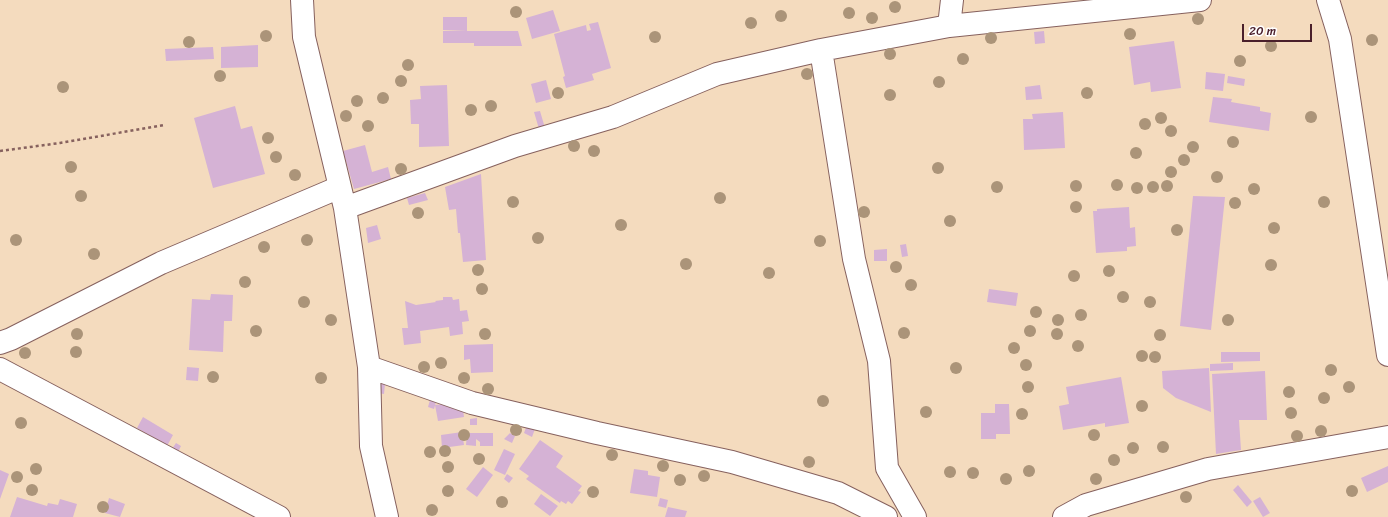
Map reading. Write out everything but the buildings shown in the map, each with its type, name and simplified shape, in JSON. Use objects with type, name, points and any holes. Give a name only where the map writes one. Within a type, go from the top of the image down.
[{"type":"street","points":[[302,0],[304,36],[345,208],[369,367],[371,446],[387,517]]},
{"type":"street","points":[[950,26],[952,0]]},
{"type":"street","points":[[345,208],[515,146],[614,117],[717,74],[821,50],[950,26],[1200,0]]},
{"type":"street","points":[[1328,0],[1340,39],[1388,355]]},
{"type":"street","points":[[821,50],[854,259],[879,361],[887,468],[915,517]]},
{"type":"street","points":[[0,343],[11,339],[161,263],[340,187]]},
{"type":"street","points":[[369,367],[472,403],[732,462],[838,493],[886,517]]},
{"type":"street","points":[[0,370],[279,517]]},
{"type":"street","points":[[1064,517],[1086,506],[1208,470],[1388,437]]},
{"type":"path","points":[[0,151],[60,143],[164,125]]}]
